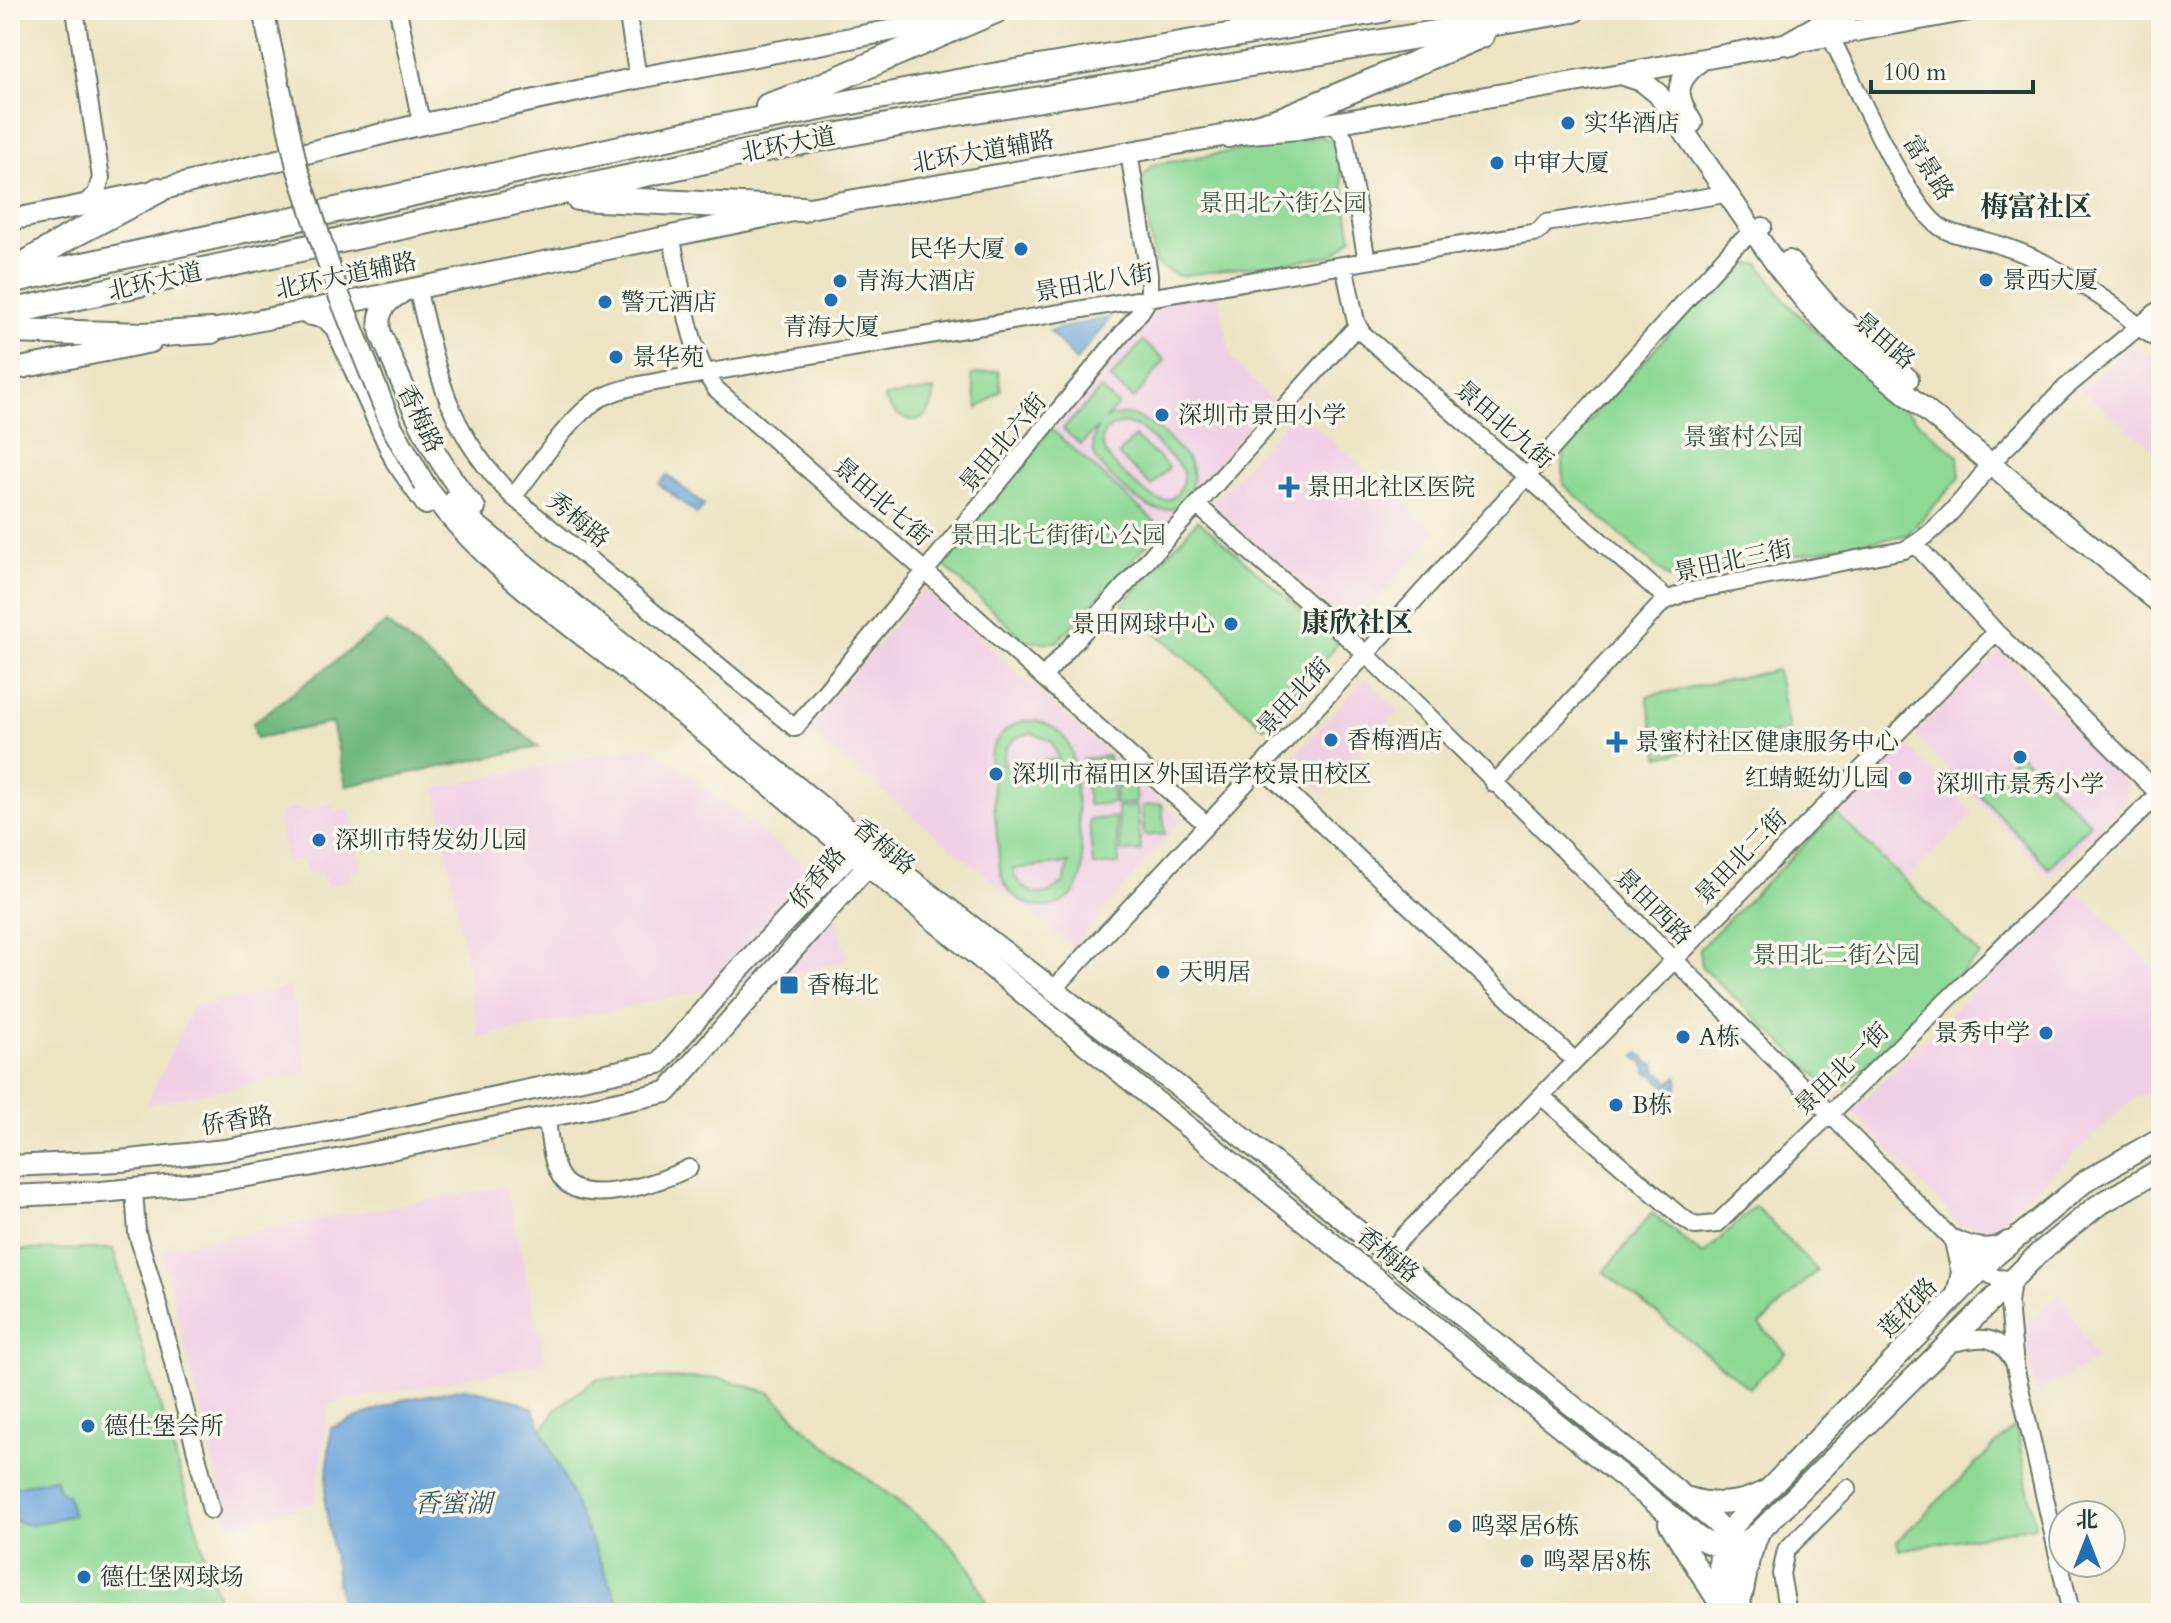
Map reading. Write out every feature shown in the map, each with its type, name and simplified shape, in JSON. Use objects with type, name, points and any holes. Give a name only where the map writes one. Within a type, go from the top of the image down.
[{"type":"highway","points":[[694,132],[800,95],[998,10]]},
{"type":"highway","name":"北环大道","points":[[10,281],[694,132],[971,80],[1382,10]]},
{"type":"highway","name":"北环大道","points":[[10,312],[714,159],[951,114],[1573,10]]},
{"type":"highway","points":[[1791,43],[1849,10]]},
{"type":"highway","points":[[1228,135],[1283,119],[1519,19]]},
{"type":"highway","points":[[10,273],[69,237],[159,190]]},
{"type":"highway","points":[[548,197],[803,209]]},
{"type":"highway","points":[[10,331],[144,335],[211,331]]},
{"type":"main road","name":"香梅路","points":[[263,10],[297,167],[337,290],[392,427],[465,535],[496,552],[862,856],[1014,988],[1699,1538],[1726,1543]]},
{"type":"main road","name":"香梅路","points":[[277,10],[309,162],[336,252],[430,482]]},
{"type":"main road","points":[[10,220],[159,190],[426,124],[638,78],[998,10]]},
{"type":"main road","name":"北环大道辅路","points":[[10,370],[803,209],[1228,135],[1281,131],[1621,74],[1969,10]]},
{"type":"main road","name":"景田路","points":[[1702,59],[1682,80],[1679,91],[1681,105],[1757,229]]},
{"type":"main road","name":"景田路","points":[[1621,74],[1642,81],[1658,94],[1725,194],[1832,311],[1994,460],[2161,604]]},
{"type":"main road","points":[[296,313],[326,318],[336,328],[383,434],[419,495],[460,541],[496,552],[495,531],[455,484],[435,452],[381,334],[379,323],[382,308],[393,297],[412,289]]},
{"type":"main road","points":[[346,350],[347,341],[356,331],[372,330],[381,334]]},
{"type":"main road","name":"景田路","points":[[1994,460],[2161,588]]},
{"type":"main road","name":"香梅路","points":[[862,856],[1054,989],[1219,1118],[1683,1495],[1726,1543]]},
{"type":"main road","name":"侨香路","points":[[10,1196],[134,1190],[293,1169],[667,1092],[862,856]]},
{"type":"main road","name":"侨香路","points":[[10,1166],[120,1161],[225,1150],[659,1063],[733,976],[862,856]]},
{"type":"main road","points":[[1014,988],[1054,989]]},
{"type":"main road","points":[[1036,1005],[1054,989]]},
{"type":"main road","points":[[1206,1143],[1200,1132],[1202,1125],[1208,1119],[1219,1118]]},
{"type":"main road","name":"莲花路","points":[[1726,1543],[1773,1485],[2015,1239],[2087,1180],[2161,1138]]},
{"type":"main road","points":[[1734,1612],[1726,1543],[1748,1540],[1759,1532],[2012,1279],[2081,1217],[2161,1169]]},
{"type":"main road","points":[[1955,1241],[1972,1248],[1986,1249],[2000,1247],[2015,1239]]},
{"type":"main road","points":[[1955,1241],[1962,1267],[1957,1295]]},
{"type":"main road","points":[[1829,1427],[1829,1438],[1838,1445],[1846,1445]]},
{"type":"main road","points":[[1683,1495],[1704,1502],[1729,1502],[1756,1496],[1773,1485]]},
{"type":"main road","points":[[1646,1495],[1734,1612]]},
{"type":"main road","points":[[1734,1612],[1759,1532]]},
{"type":"street","points":[[75,10],[105,178],[114,187],[132,195]]},
{"type":"street","points":[[82,10],[105,178],[96,194],[84,204]]},
{"type":"street","points":[[398,10],[419,113],[426,124]]},
{"type":"street","points":[[408,10],[428,111],[426,124]]},
{"type":"street","points":[[627,10],[638,78]]},
{"type":"street","name":"富景路","points":[[1830,36],[1898,171],[1919,206],[1935,223],[1944,230],[2014,250],[2056,269],[2108,301],[2139,327],[2161,340]]},
{"type":"street","points":[[1326,124],[1337,127],[1345,139],[1367,261]]},
{"type":"street","points":[[1129,153],[1149,267],[1149,298]]},
{"type":"street","name":"景田北八街","points":[[513,497],[583,410],[616,391],[705,373],[1538,232],[1546,223],[1725,194]]},
{"type":"street","name":"景田北街","points":[[1054,989],[1366,654],[1730,251],[1757,229]]},
{"type":"street","name":"景田北七街","points":[[671,235],[697,354],[705,373],[732,405],[926,572],[1207,825]]},
{"type":"street","points":[[1043,677],[1357,326],[1344,265]]},
{"type":"street","name":"秀梅路","points":[[412,289],[450,411],[490,475],[795,728]]},
{"type":"street","name":"景田北六街","points":[[795,728],[1134,323],[1149,298]]},
{"type":"street","name":"景田北三街","points":[[1494,784],[1653,609],[1667,599],[1686,592],[1895,553],[1915,544],[2065,388],[2161,308]]},
{"type":"street","name":"景田北九街","points":[[1357,326],[1667,599]]},
{"type":"street","name":"景田西路","points":[[1197,505],[1366,654],[1830,1114],[1982,1270]]},
{"type":"street","points":[[1915,544],[1996,632],[2160,793]]},
{"type":"street","name":"景田北二街","points":[[1386,1254],[1996,632]]},
{"type":"street","points":[[1263,764],[1577,1058]]},
{"type":"street","name":"景田北一街","points":[[1541,1096],[1680,1216],[1700,1227],[1717,1224],[2160,793]]},
{"type":"street","points":[[546,1117],[556,1168],[568,1185],[577,1191],[601,1193],[655,1182],[689,1168]]},
{"type":"street","points":[[134,1190],[137,1233],[211,1510]]},
{"type":"street","points":[[1982,1270],[1996,1278],[2012,1279],[2009,1311],[2015,1366],[2071,1613]]},
{"type":"street","points":[[1948,1344],[1975,1339],[1993,1340],[2006,1349],[2015,1366]]},
{"type":"street","points":[[1788,1613],[1781,1574],[1786,1550],[1848,1488]]},
{"type":"shaded area","name":"深圳市景田小学","points":[[1218,295],[1232,359],[1272,400],[1162,528],[1051,429],[1151,313],[1173,300]]},
{"type":"shaded area","points":[[2130,347],[2161,357],[2161,455],[2080,389]]},
{"type":"shaded area","points":[[1296,409],[1437,531],[1352,628],[1211,505]]},
{"type":"shaded area","name":"深圳市福田区外国语学校景田校区","points":[[924,588],[1181,819],[1074,948],[807,729]]},
{"type":"shaded area","name":"深圳市景秀小学","points":[[2001,650],[2125,780],[2127,801],[2050,877],[1915,734]]},
{"type":"shaded area","points":[[1366,678],[1399,711],[1323,793],[1289,761]]},
{"type":"shaded area","name":"红蜻蜓幼儿园","points":[[1906,744],[1974,814],[1905,881],[1836,813]]},
{"type":"shaded area","points":[[649,745],[830,886],[847,961],[479,1038],[436,788]]},
{"type":"shaded area","name":"深圳市特发幼儿园","points":[[330,804],[336,811],[350,808],[361,869],[351,871],[353,881],[327,886],[322,872],[307,874],[303,859],[286,862],[278,822],[287,810],[297,808],[306,811]]},
{"type":"shaded area","name":"景秀中学","points":[[2077,889],[2161,975],[2161,1090],[2136,1097],[1993,1228],[1961,1226],[1852,1111]]},
{"type":"shaded area","points":[[290,987],[308,1072],[146,1105],[192,1008]]},
{"type":"shaded area","points":[[506,1186],[546,1363],[329,1404],[316,1502],[229,1526],[161,1248]]},
{"type":"shaded area","points":[[2060,1292],[2097,1360],[2035,1393],[2023,1329]]},
{"type":"green space","name":"景田北六街公园","points":[[1321,136],[1336,144],[1352,238],[1333,256],[1179,276],[1155,264],[1141,180],[1152,165]]},
{"type":"green space","name":"景蜜村公园","points":[[1732,264],[1760,264],[1788,304],[1826,342],[1958,456],[1960,478],[1907,535],[1669,578],[1563,484],[1563,449]]},
{"type":"green space","points":[[1143,341],[1165,360],[1134,399],[1110,379]]},
{"type":"green space","points":[[998,371],[1001,390],[978,409],[971,375]]},
{"type":"green space","points":[[1101,389],[1118,405],[1105,420],[1129,415],[1141,419],[1162,433],[1189,461],[1192,480],[1187,497],[1174,508],[1165,510],[1149,506],[1122,487],[1098,462],[1093,444],[1098,427],[1081,445],[1063,429]],"holes":[[[1124,423],[1140,428],[1183,472],[1183,483],[1171,499],[1157,499],[1142,490],[1114,464],[1104,448],[1104,433],[1111,427]]]},
{"type":"green space","points":[[934,390],[929,412],[915,420],[898,415],[884,397]]},
{"type":"green space","name":"景田北七街街心公园","points":[[1051,429],[1162,528],[1057,642],[1027,642],[942,564]]},
{"type":"green space","points":[[1135,437],[1169,467],[1152,486],[1118,455]]},
{"type":"green space","name":"景田网球中心","points":[[1198,520],[1339,643],[1264,727],[1123,604]]},
{"type":"green space","points":[[386,623],[539,747],[346,786],[332,723],[256,738],[253,723]]},
{"type":"green space","points":[[1777,670],[1789,730],[1659,757],[1647,696]]},
{"type":"green space","points":[[1023,721],[1041,722],[1055,729],[1066,741],[1073,757],[1082,874],[1067,900],[1055,906],[1028,904],[1016,897],[1006,886],[1000,871],[990,756],[998,739]],"holes":[[[1032,733],[1051,741],[1059,759],[1003,764],[1011,742]],[[1069,863],[1064,883],[1047,894],[1025,889],[1013,869]]]},
{"type":"green space","points":[[2019,753],[2090,823],[2049,868],[1978,793]]},
{"type":"green space","points":[[1109,756],[1113,803],[1088,805],[1083,759]]},
{"type":"green space","points":[[1135,785],[1137,803],[1116,805],[1115,787]]},
{"type":"green space","points":[[1162,804],[1165,834],[1144,836],[1142,806]]},
{"type":"green space","points":[[1137,806],[1141,851],[1121,852],[1117,808]]},
{"type":"green space","name":"景田北二街公园","points":[[1836,813],[1980,955],[1845,1086],[1827,1085],[1701,966],[1699,949]]},
{"type":"green space","points":[[1115,817],[1119,864],[1093,866],[1089,820]]},
{"type":"green space","points":[[1755,1206],[1817,1270],[1760,1325],[1786,1353],[1749,1388],[1604,1272],[1652,1213],[1703,1255]]},
{"type":"green space","name":"德仕堡会所","points":[[113,1249],[219,1602],[167,1613],[10,1613],[10,1250]]},
{"type":"green space","points":[[719,1378],[771,1393],[807,1430],[935,1529],[972,1571],[991,1613],[623,1613],[542,1431],[557,1408],[596,1379]]},
{"type":"green space","points":[[2016,1425],[2035,1526],[1899,1550],[1897,1541]]},
{"type":"water","points":[[1111,317],[1076,361],[1049,331]]},
{"type":"water","points":[[667,475],[704,505],[697,514],[659,484]]},
{"type":"water","points":[[1639,1053],[1649,1063],[1655,1064],[1670,1083],[1677,1076],[1675,1091],[1668,1095],[1660,1094],[1666,1087],[1653,1074],[1647,1073],[1645,1066],[1635,1056]]},
{"type":"water","name":"香蜜湖","points":[[465,1388],[510,1398],[533,1408],[623,1613],[342,1613],[325,1501],[331,1428],[402,1400]]},
{"type":"water","points":[[55,1478],[59,1490],[67,1495],[73,1515],[31,1525],[10,1520],[10,1488]]},
{"type":"place","name":"实华酒店","points":[[1568,123]]},
{"type":"place","name":"中审大厦","points":[[1497,163]]},
{"type":"place","name":"民华大厦","points":[[1021,249]]},
{"type":"place","name":"景西大厦","points":[[1986,280]]},
{"type":"place","name":"青海大酒店","points":[[840,281]]},
{"type":"place","name":"青海大厦","points":[[831,300]]},
{"type":"place","name":"警元酒店","points":[[605,302]]},
{"type":"place","name":"景华苑","points":[[616,357]]},
{"type":"place","name":"深圳市景田小学","points":[[1162,415]]},
{"type":"place","name":"景田北社区医院","points":[[1289,487]]},
{"type":"place","name":"景田网球中心","points":[[1231,624]]},
{"type":"place","name":"香梅酒店","points":[[1331,740]]},
{"type":"place","name":"景蜜村社区健康服务中心","points":[[1617,742]]},
{"type":"place","name":"深圳市景秀小学","points":[[2020,757]]},
{"type":"place","name":"深圳市福田区外国语学校景田校区","points":[[996,774]]},
{"type":"place","name":"红蜻蜓幼儿园","points":[[1905,778]]},
{"type":"place","name":"深圳市特发幼儿园","points":[[319,840]]},
{"type":"place","name":"天明居","points":[[1163,972]]},
{"type":"place","name":"香梅北","points":[[789,985]]},
{"type":"place","name":"景秀中学","points":[[2046,1033]]},
{"type":"place","name":"A栋","points":[[1683,1037]]},
{"type":"place","name":"B栋","points":[[1616,1105]]},
{"type":"place","name":"德仕堡会所","points":[[88,1426]]},
{"type":"place","name":"鸣翠居6栋","points":[[1455,1526]]},
{"type":"place","name":"鸣翠居8栋","points":[[1527,1561]]},
{"type":"place","name":"德仕堡网球场","points":[[84,1577]]},
{"type":"district","name":"梅富社区","points":[[2036,207]]},
{"type":"district","name":"康欣社区","points":[[1357,623]]}]
